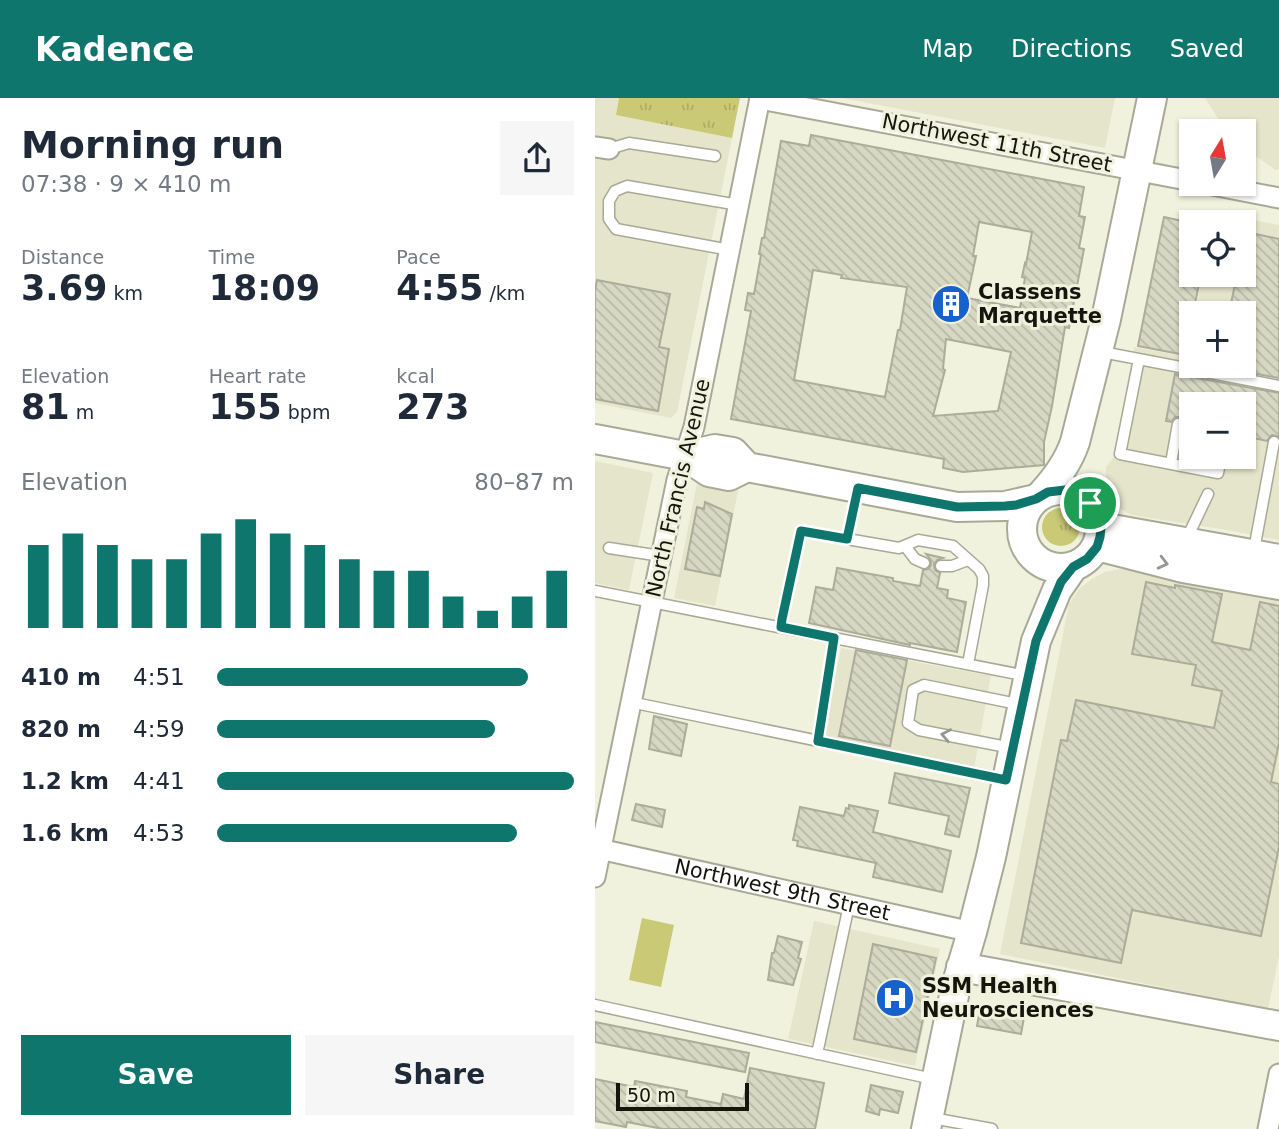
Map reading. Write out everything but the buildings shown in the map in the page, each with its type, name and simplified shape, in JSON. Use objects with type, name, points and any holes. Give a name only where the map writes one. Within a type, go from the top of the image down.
[{"type":"street","name":"Northwest 11th Street","points":[[760,98],[1179,178]]},
{"type":"street","name":"North Francis Avenue","points":[[595,877],[598,849],[677,480],[694,427],[760,98]]},
{"type":"street","points":[[1036,641],[1038,575],[1022,531],[1024,517],[1030,506],[1056,480],[1071,456],[1106,319],[1152,98]]},
{"type":"street","points":[[1257,194],[1279,198]]},
{"type":"street","points":[[957,507],[1008,529],[1049,567],[1073,567],[1087,559],[1096,525],[1086,482],[1086,459],[1106,319]]},
{"type":"street","points":[[595,439],[685,456],[715,449],[733,452],[747,467],[957,507],[1005,506],[1065,490],[1082,496],[1096,525],[1183,568],[1279,585]]},
{"type":"street","points":[[1096,525],[1266,557]]},
{"type":"street","points":[[927,1123],[947,1025],[991,857],[1036,641],[1057,590],[1073,567]]},
{"type":"street","name":"Northwest 9th Street","points":[[598,849],[972,932]]},
{"type":"street","points":[[961,967],[1279,1026]]},
{"type":"street","points":[[1268,1129],[1279,1074]]},
{"type":"lane","points":[[602,148],[629,142],[715,156]]},
{"type":"lane","points":[[730,250],[616,229],[609,219],[609,201],[615,191],[627,187],[739,205]]},
{"type":"lane","points":[[1102,352],[1187,372],[1279,386]]},
{"type":"lane","points":[[1139,359],[1120,454],[1179,465]]},
{"type":"lane","points":[[1171,463],[1178,424]]},
{"type":"lane","points":[[1266,557],[1274,442]]},
{"type":"lane","points":[[1199,469],[1218,473],[1219,469]]},
{"type":"lane","points":[[847,539],[858,488]]},
{"type":"lane","points":[[1185,542],[1208,494]]},
{"type":"lane","points":[[781,627],[801,531],[899,548],[918,540],[953,546],[979,569],[983,576],[968,664]]},
{"type":"lane","points":[[905,546],[915,559],[924,563]]},
{"type":"lane","points":[[610,548],[661,556]]},
{"type":"lane","points":[[941,566],[952,566],[968,560]]},
{"type":"lane","points":[[595,591],[1028,676]]},
{"type":"lane","points":[[818,741],[834,638]]},
{"type":"lane","points":[[1013,748],[919,730],[908,723],[913,690],[924,685],[1022,705]]},
{"type":"lane","points":[[631,702],[1006,780]]},
{"type":"lane","points":[[817,1054],[849,905]]},
{"type":"lane","points":[[595,1005],[936,1079]]},
{"type":"lane","points":[[927,1123],[992,1129]]},
{"type":"shaded area","points":[[595,98],[619,98],[616,115],[732,138],[677,412],[671,418],[595,403]]},
{"type":"shaded area","points":[[842,98],[1115,98],[1105,148]]},
{"type":"shaded area","points":[[1205,98],[1279,98],[1279,169],[1276,170],[1257,157],[1257,119],[1218,119]]},
{"type":"shaded area","points":[[1256,221],[1279,225],[1279,540],[1131,515],[1114,505],[1108,492],[1106,467],[1113,458],[1134,347],[1179,356],[1179,378],[1256,378],[1256,301],[1198,301],[1200,287],[1256,287]]},
{"type":"shaded area","points":[[595,461],[653,473],[629,590],[595,583]]},
{"type":"shaded area","points":[[697,483],[738,491],[715,606],[674,598]]},
{"type":"shaded area","points":[[1124,568],[1147,568],[1279,594],[1279,955],[1268,1009],[1000,954],[1069,604],[1079,589],[1092,579],[1105,572]]},
{"type":"shaded area","points":[[841,648],[991,676],[974,768],[824,735]]},
{"type":"shaded area","points":[[814,921],[940,949],[915,1066],[788,1039]]},
{"type":"green space","points":[[619,98],[740,98],[732,138],[616,115]]},
{"type":"green space","points":[[1061,508],[1075,513],[1080,527],[1075,541],[1061,546],[1047,541],[1042,527],[1047,513]]},
{"type":"green space","points":[[642,918],[674,925],[661,987],[629,980]]},
{"type":"place","name":"Classens Marquette","points":[[951,304]]},
{"type":"place","name":"SSM Health Neurosciences","points":[[895,998]]},
{"type":"route","points":[[858,488],[957,507],[1016,505],[1048,492],[1065,490],[1082,496],[1090,503],[1097,511],[1100,522],[1099,542],[1091,555],[1073,567],[1061,582],[1036,641],[1006,780],[818,741],[834,638],[781,627],[801,531],[847,539],[858,488]]}]
